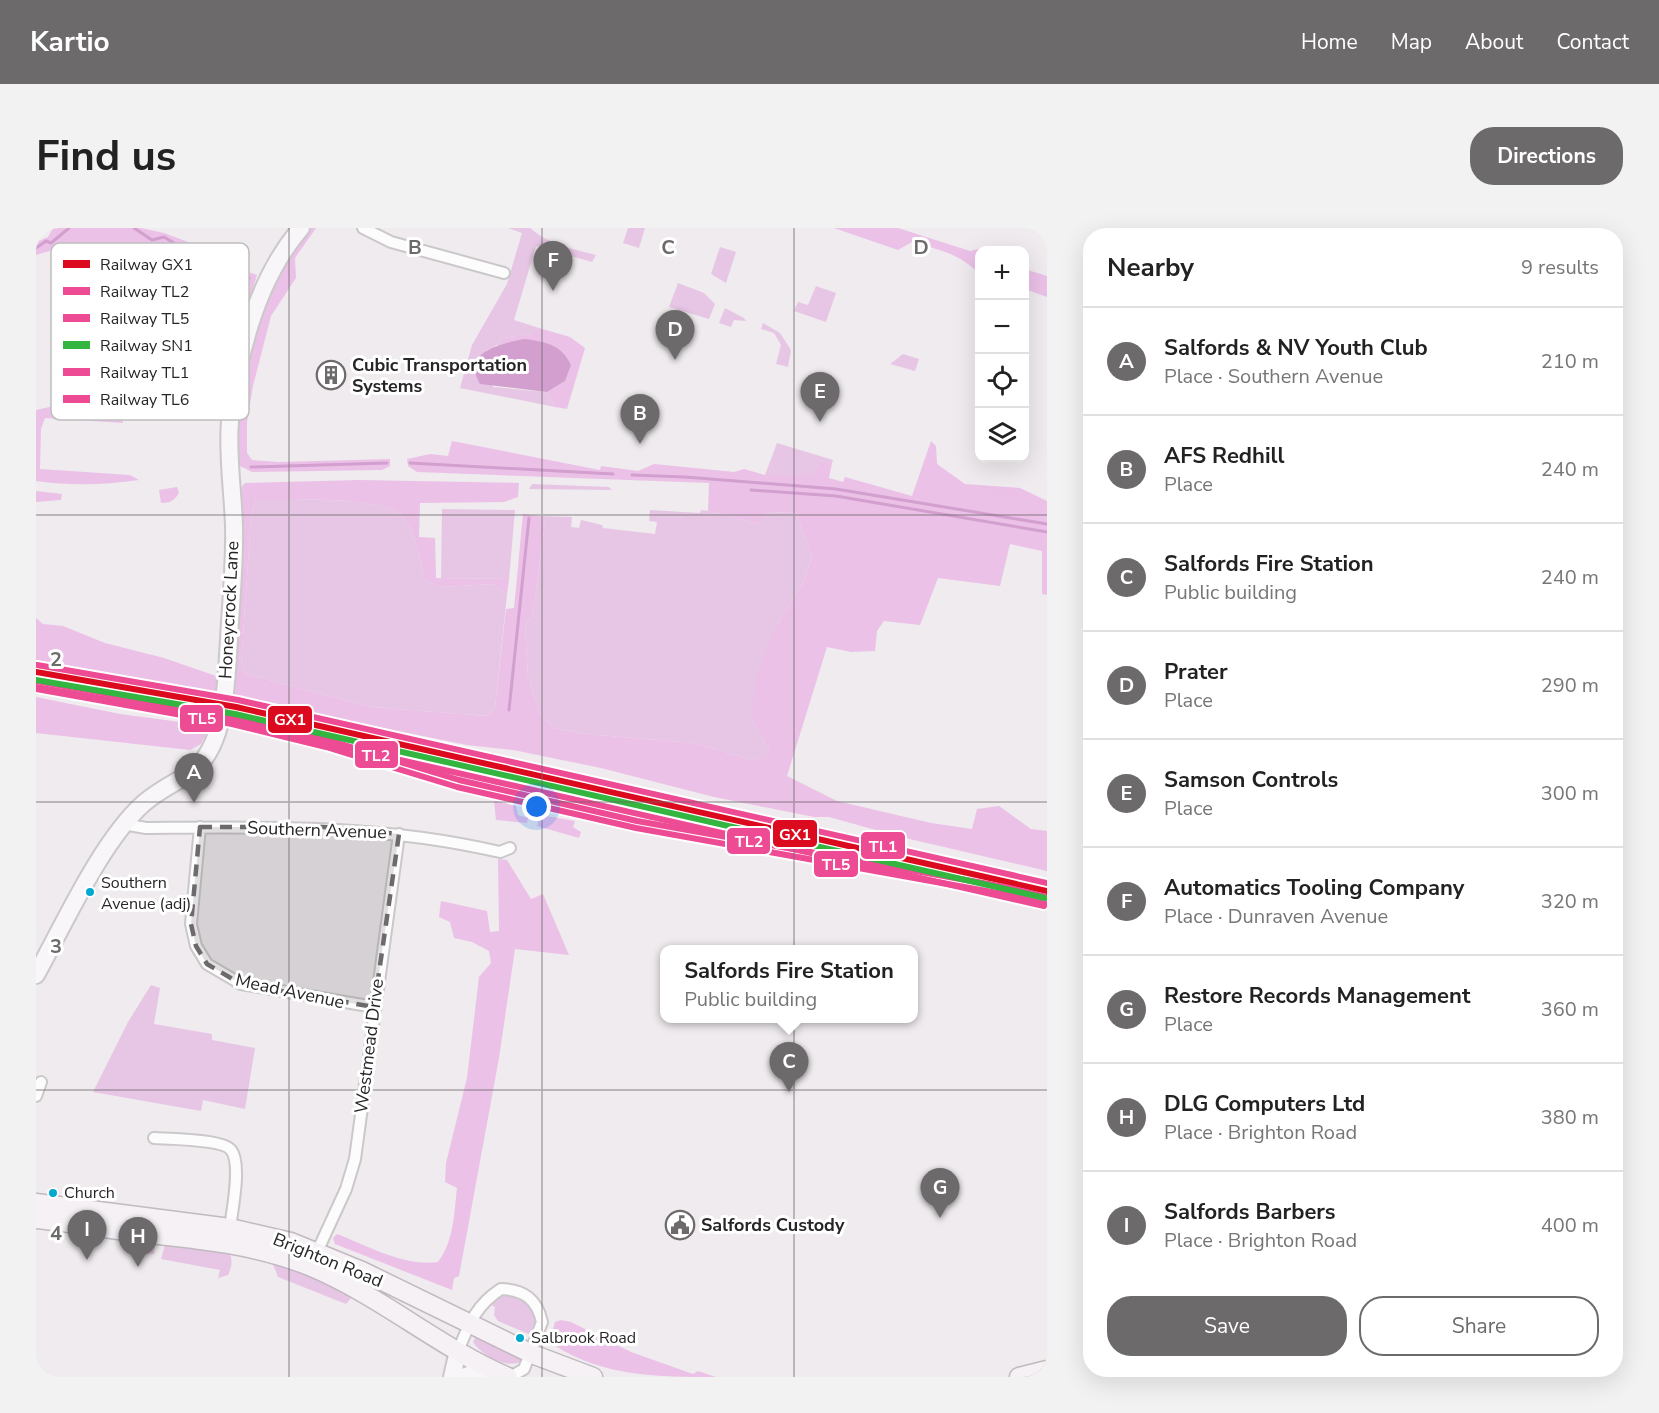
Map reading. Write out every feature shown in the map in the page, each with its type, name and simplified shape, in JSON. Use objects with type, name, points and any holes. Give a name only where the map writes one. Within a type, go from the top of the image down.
[{"type":"main road","name":"Brighton Road","points":[[36,1203],[260,1233],[317,1252],[532,1354],[593,1377]]},
{"type":"main road","name":"Brighton Road","points":[[36,1219],[212,1240],[266,1251],[309,1266],[352,1286],[458,1351],[507,1376]]},
{"type":"main road","points":[[1019,1377],[1047,1370]]},
{"type":"street","name":"Honeycrock Lane","points":[[249,334],[261,290],[272,268],[301,228]]},
{"type":"street","points":[[363,228],[391,242],[504,273]]},
{"type":"street","name":"Honeycrock Lane","points":[[36,975],[123,824],[146,801],[203,764],[217,733],[225,690],[234,559],[230,420]]},
{"type":"street","name":"Southern Avenue","points":[[123,824],[146,828],[323,827],[399,834],[500,852],[510,848]]},
{"type":"street","name":"Mead Avenue","points":[[200,828],[191,924],[196,946],[207,964],[241,984],[374,1007]]},
{"type":"street","name":"Westmead Drive","points":[[317,1252],[346,1189],[353,1167],[399,834]]},
{"type":"street","points":[[36,1096],[41,1082]]},
{"type":"street","points":[[154,1138],[222,1144],[231,1149],[237,1164],[230,1228]]},
{"type":"street","points":[[452,1377],[455,1358],[480,1304],[501,1289],[522,1292],[536,1303],[542,1322],[532,1354],[524,1369],[507,1376],[471,1374],[463,1377]]},
{"type":"highlighted area","points":[[200,827],[323,827],[399,834],[374,1007],[241,984],[207,964],[196,946],[191,924]]},
{"type":"shaded area","points":[[53,228],[141,228],[164,233],[191,243],[51,243],[51,251],[36,255],[36,242],[48,237]]},
{"type":"shaded area","points":[[311,228],[316,228],[295,258],[296,278],[271,316],[249,410],[249,352],[252,339],[275,279],[291,252]]},
{"type":"shaded area","points":[[508,228],[530,228],[553,242],[596,255],[592,262],[536,246],[514,320],[539,328],[533,334],[503,338],[497,345],[486,351],[493,387],[547,392],[555,407],[460,388],[472,345],[507,284],[522,233]]},
{"type":"shaded area","points":[[628,228],[645,228],[639,248],[623,243]]},
{"type":"shaded area","points":[[834,228],[898,228],[970,251],[975,250],[975,270],[946,252],[912,242],[898,250]]},
{"type":"shaded area","points":[[720,247],[736,252],[726,283],[711,274]]},
{"type":"shaded area","points":[[1029,271],[1047,276],[1047,297],[1029,290]]},
{"type":"shaded area","points":[[249,272],[257,275],[249,301]]},
{"type":"shaded area","points":[[678,283],[704,293],[715,304],[709,319],[669,307]]},
{"type":"shaded area","points":[[816,286],[836,293],[826,322],[794,311],[798,302],[808,305]]},
{"type":"shaded area","points":[[725,308],[746,321],[734,320],[731,327],[719,323]]},
{"type":"shaded area","points":[[763,323],[780,333],[791,350],[788,367],[776,364],[781,345],[774,333],[761,329]]},
{"type":"shaded area","points":[[539,328],[570,337],[585,348],[567,409],[555,407],[547,392],[565,381],[497,345],[503,338],[532,334]]},
{"type":"shaded area","points":[[524,339],[552,345],[563,352],[571,365],[565,381],[547,392],[480,384],[475,373],[480,357],[495,347]]},
{"type":"shaded area","points":[[903,354],[919,359],[915,371],[890,364]]},
{"type":"shaded area","points":[[51,407],[51,418],[45,418],[41,429],[40,469],[130,475],[139,480],[88,484],[36,481],[36,410]]},
{"type":"shaded area","points":[[76,420],[123,420],[123,423]]},
{"type":"shaded area","points":[[239,420],[247,420],[247,453],[252,460],[279,462],[390,459],[390,466],[382,470],[252,472],[238,465]]},
{"type":"shaded area","points":[[452,441],[600,470],[601,466],[638,471],[654,464],[734,472],[744,469],[765,475],[812,475],[819,461],[832,463],[829,478],[843,482],[845,477],[912,496],[931,441],[936,446],[937,464],[965,484],[1020,488],[1047,501],[1047,595],[1042,594],[1042,551],[1010,544],[1000,586],[938,578],[920,625],[884,621],[877,631],[875,651],[851,652],[827,647],[787,776],[837,801],[931,823],[972,829],[977,809],[999,806],[1031,829],[1047,831],[1047,871],[901,837],[829,817],[814,817],[714,797],[601,768],[513,750],[467,745],[231,697],[240,489],[245,483],[359,480],[519,483],[518,497],[504,502],[420,503],[419,537],[435,538],[436,578],[509,579],[507,595],[494,584],[439,587],[424,579],[416,543],[408,525],[397,512],[386,507],[350,501],[256,499],[251,516],[241,667],[246,674],[371,707],[487,716],[495,708],[506,609],[514,608],[523,514],[538,516],[545,524],[532,619],[525,622],[528,677],[540,714],[554,728],[586,734],[694,743],[752,760],[767,757],[769,750],[751,718],[758,671],[778,623],[803,584],[812,557],[796,513],[770,512],[759,524],[708,511],[709,483],[417,472],[408,466],[407,459],[430,454],[448,456]]},
{"type":"shaded area","points":[[777,443],[833,460],[832,463],[819,461],[812,475],[765,475]]},
{"type":"shaded area","points":[[532,484],[609,487],[612,490],[529,489]]},
{"type":"shaded area","points":[[177,487],[179,493],[175,498],[161,503],[159,490]]},
{"type":"shaded area","points":[[36,491],[62,494],[61,500],[36,502]]},
{"type":"shaded area","points":[[256,499],[351,501],[386,507],[397,512],[408,525],[416,543],[424,579],[439,587],[494,584],[507,595],[495,708],[487,716],[371,707],[246,674],[241,667],[251,516]]},
{"type":"shaded area","points":[[442,509],[515,510],[509,579],[441,578]]},
{"type":"shaded area","points":[[650,510],[700,513],[701,510],[759,524],[770,512],[796,513],[812,557],[803,584],[778,623],[751,718],[769,750],[768,757],[752,760],[694,743],[586,734],[554,728],[540,714],[528,677],[525,622],[532,619],[545,524],[538,516],[572,517],[571,527],[579,528],[581,520],[602,525],[603,528],[655,534],[657,522],[649,521]]},
{"type":"shaded area","points":[[36,618],[43,624],[63,626],[105,643],[164,658],[219,677],[216,694],[36,661]]},
{"type":"shaded area","points":[[36,697],[120,714],[210,726],[201,744],[190,750],[36,733]]},
{"type":"shaded area","points":[[494,800],[516,806],[518,815],[528,818],[527,823],[496,820]]},
{"type":"shaded area","points":[[540,815],[575,821],[573,827],[581,832],[579,838],[537,826]]},
{"type":"shaded area","points":[[498,859],[507,860],[531,899],[543,894],[569,955],[515,949],[499,1058],[459,1276],[454,1278],[452,1290],[335,1244],[333,1238],[337,1234],[400,1259],[425,1263],[438,1262],[447,1245],[452,1227],[457,1188],[445,1182],[446,1163],[467,1078],[479,977],[491,963],[489,951],[472,942],[454,938],[450,922],[439,917],[441,901],[487,911],[490,932],[499,931]]},
{"type":"shaded area","points":[[151,985],[160,988],[154,1024],[212,1034],[212,1040],[255,1048],[245,1109],[203,1100],[201,1111],[93,1092],[128,1022]]},
{"type":"shaded area","points":[[134,1242],[155,1244],[154,1254],[132,1251]]},
{"type":"shaded area","points":[[165,1245],[229,1252],[231,1266],[228,1275],[218,1278],[220,1270],[161,1259]]},
{"type":"shaded area","points":[[272,1262],[325,1281],[352,1297],[346,1304],[278,1277]]},
{"type":"shaded area","points":[[507,1295],[531,1304],[536,1318],[533,1336],[498,1321],[494,1315],[495,1307],[491,1305],[494,1299]]},
{"type":"shaded area","points":[[561,1320],[571,1322],[631,1352],[693,1374],[698,1371],[716,1377],[632,1373],[592,1364],[554,1345],[552,1333],[555,1322]]},
{"type":"shaded area","points":[[476,1336],[522,1357],[522,1361],[510,1364],[495,1360],[482,1352],[473,1342]]},
{"type":"waterway","points":[[36,248],[46,241],[51,243],[69,228]]},
{"type":"waterway","points":[[134,228],[152,240],[164,237],[174,243]]},
{"type":"waterway","points":[[251,467],[387,463]]},
{"type":"waterway","points":[[410,463],[613,474]]},
{"type":"waterway","points":[[632,475],[836,489],[1047,524]]},
{"type":"waterway","points":[[751,490],[836,496],[1047,532]]},
{"type":"waterway","points":[[509,710],[529,518]]},
{"type":"rail line","name":"TL1","points":[[37,665],[238,700],[1047,883]]},
{"type":"rail line","name":"GX1","points":[[36,672],[236,707],[1047,891]]},
{"type":"rail line","name":"SN1","points":[[36,680],[235,714],[1045,898]]},
{"type":"rail line","name":"TL2","points":[[36,681],[234,717],[328,740],[459,780],[637,821],[1005,887],[1047,897]]},
{"type":"rail line","name":"TL6","points":[[36,687],[233,722],[1044,906]]},
{"type":"rail line","name":"TL5","points":[[36,689],[232,724],[326,747],[457,787],[636,828],[1003,894],[1045,904]]},
{"type":"place","name":"Automatics Tooling Company","points":[[553,291]]},
{"type":"place","name":"Prater","points":[[675,360]]},
{"type":"place","name":"Cubic Transportation Systems","points":[[331,375]]},
{"type":"place","name":"Samson Controls","points":[[820,422]]},
{"type":"place","name":"AFS Redhill","points":[[640,444]]},
{"type":"place","name":"Salfords & NV Youth Club","points":[[194,803]]},
{"type":"place","name":"Southern Avenue (adj)","points":[[90,892]]},
{"type":"place","name":"Salfords Fire Station","points":[[789,1092]]},
{"type":"place","name":"Church","points":[[53,1193]]},
{"type":"place","name":"Restore Records Management","points":[[940,1218]]},
{"type":"place","name":"Salfords Custody","points":[[680,1225]]},
{"type":"place","name":"Salfords Barbers","points":[[87,1260]]},
{"type":"place","name":"DLG Computers Ltd","points":[[138,1267]]},
{"type":"place","name":"Salbrook Road","points":[[520,1338]]}]
